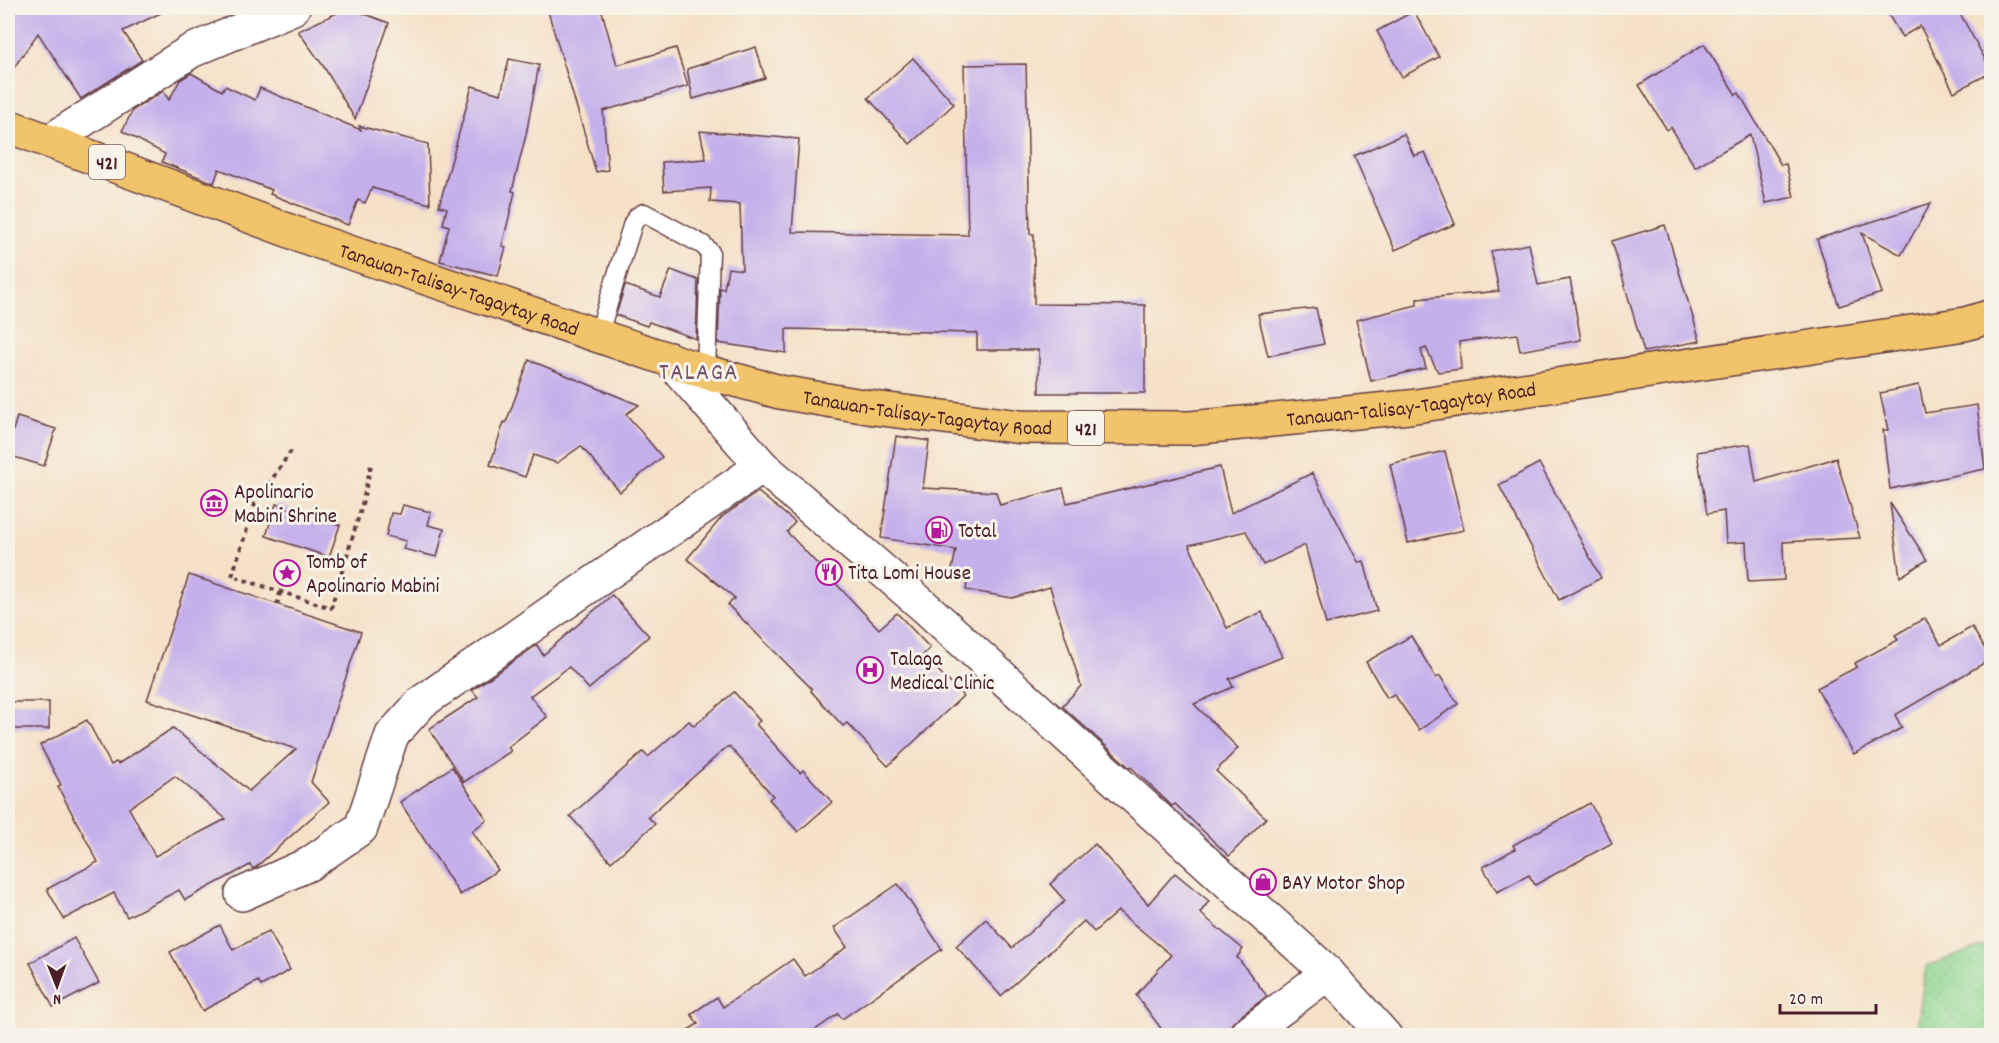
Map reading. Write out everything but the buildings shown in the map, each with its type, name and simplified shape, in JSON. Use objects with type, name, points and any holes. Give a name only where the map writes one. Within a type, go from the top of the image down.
[{"type":"main road","name":"Tanauan-Talisay-Tagaytay Road","points":[[8,126],[320,242],[706,372],[780,392],[874,408],[1021,427],[1190,428],[1409,407],[1965,324],[1992,316]]},
{"type":"street","points":[[50,141],[191,51],[293,8]]},
{"type":"street","points":[[669,359],[762,466],[925,607],[1328,973],[1385,1035]]},
{"type":"street","points":[[242,894],[309,864],[361,828],[392,735],[422,702],[762,466]]},
{"type":"street","points":[[1245,1035],[1328,973]]},
{"type":"lane","points":[[598,336],[633,223],[638,216],[644,213],[703,245],[710,252],[706,372]]},
{"type":"path","points":[[291,451],[255,504],[232,576],[331,608],[361,509],[371,465]]},
{"type":"path","points":[[277,605],[280,593]]},
{"type":"green space","points":[[1991,944],[1991,1035],[1906,1035],[1917,1029],[1926,966]]},
{"type":"place","name":"Apolinario Mabini Shrine","points":[[214,503]]},
{"type":"place","name":"Total","points":[[939,530]]},
{"type":"place","name":"Tita Lomi House","points":[[829,572]]},
{"type":"place","name":"Tomb of Apolinario Mabini","points":[[287,573]]},
{"type":"place","name":"Talaga Medical Clinic","points":[[870,670]]},
{"type":"place","name":"BAY Motor Shop","points":[[1263,882]]},
{"type":"district","name":"TALAGA","points":[[699,371]]}]
